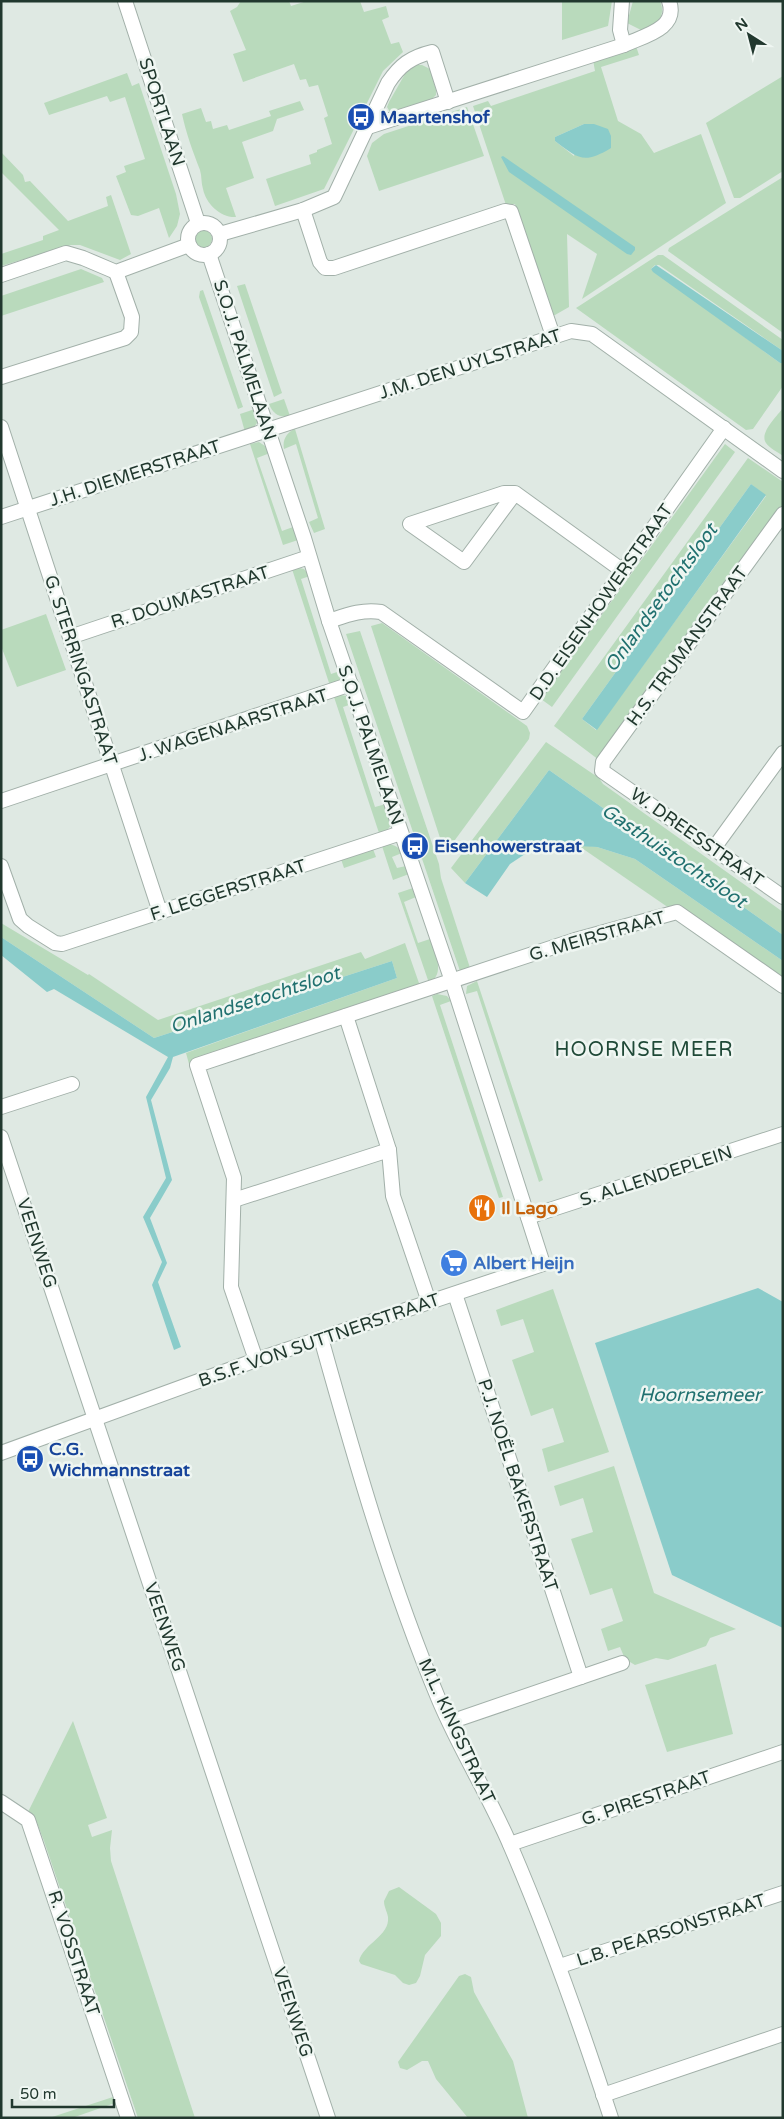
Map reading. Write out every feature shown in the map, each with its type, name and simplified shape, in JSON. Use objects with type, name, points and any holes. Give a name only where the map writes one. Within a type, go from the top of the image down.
[{"type":"street","name":"SPORTLAAN","points":[[125,1],[198,223]]},
{"type":"street","points":[[622,1],[620,30],[624,45]]},
{"type":"street","points":[[368,127],[624,45],[664,28],[670,19],[671,7],[669,1]]},
{"type":"street","points":[[220,234],[303,210],[334,197],[388,83],[404,63],[418,55],[432,52],[448,102]]},
{"type":"street","points":[[303,210],[320,262],[325,268],[334,268],[506,211],[511,212],[553,336]]},
{"type":"street","points":[[198,223],[209,223],[220,234],[218,246],[209,254],[198,254],[189,245],[189,232],[198,223]]},
{"type":"street","points":[[1,275],[66,253],[116,272],[189,245]]},
{"type":"street","name":"S.O.J. PALMELAAN","points":[[209,254],[268,429],[329,621],[452,982],[544,1264]]},
{"type":"street","points":[[1,377],[125,338],[131,332],[132,318],[116,272]]},
{"type":"street","name":"J.M. DEN UYLSTRAAT","points":[[268,429],[570,331],[592,334],[783,471]]},
{"type":"street","name":"G. STERRINGASTRAAT","points":[[1,428],[160,912]]},
{"type":"street","name":"D.D. EISENHOWERSTRAAT","points":[[329,621],[356,612],[369,610],[381,612],[523,712],[724,428]]},
{"type":"street","name":"J.H. DIEMERSTRAAT","points":[[1,517],[268,429]]},
{"type":"street","points":[[515,493],[464,562],[410,524],[504,493],[515,493],[623,571]]},
{"type":"street","name":"H.S. TRUMANSTRAAT","points":[[611,777],[602,771],[603,762],[783,514]]},
{"type":"street","name":"R. DOUMASTRAAT","points":[[70,637],[309,557]]},
{"type":"street","name":"J. WAGENAARSTRAAT","points":[[1,802],[351,684]]},
{"type":"street","points":[[714,848],[783,753]]},
{"type":"street","name":"W. DREESSTRAAT","points":[[611,777],[783,897]]},
{"type":"street","name":"F. LEGGERSTRAAT","points":[[1,866],[20,919],[55,943],[70,943],[401,832]]},
{"type":"street","name":"G. MEIRSTRAAT","points":[[452,982],[575,940],[677,912],[783,986]]},
{"type":"street","points":[[256,1360],[231,1287],[234,1178],[197,1066],[452,982]]},
{"type":"street","points":[[346,1016],[388,1150],[393,1196],[429,1302]]},
{"type":"street","points":[[1,1107],[72,1084]]},
{"type":"street","name":"S. ALLENDEPLEIN","points":[[528,1217],[783,1134]]},
{"type":"street","name":"VEENWEG","points":[[1,1137],[328,2118]]},
{"type":"street","points":[[234,1200],[388,1150]]},
{"type":"street","name":"B.S.F. VON SUTTNERSTRAAT","points":[[95,1419],[256,1360],[544,1264]]},
{"type":"street","name":"P.J. NOËL BAKERSTRAAT","points":[[455,1294],[581,1677]]},
{"type":"street","name":"M.L. KINGSTRAAT","points":[[321,1338],[378,1534],[439,1700],[510,1844],[560,1966],[610,2118]]},
{"type":"street","points":[[1,1453],[95,1419]]},
{"type":"street","points":[[450,1722],[622,1663]]},
{"type":"street","name":"G. PIRESTRAAT","points":[[510,1844],[783,1752]]},
{"type":"street","name":"R. VOSSTRAAT","points":[[1,1802],[28,1820],[128,2118]]},
{"type":"street","name":"L.B. PEARSONSTRAAT","points":[[560,1966],[783,1894]]},
{"type":"street","points":[[603,2095],[783,2034]]},
{"type":"green space","points":[[241,1],[289,1],[291,6],[307,1],[360,1],[364,12],[386,6],[389,17],[382,20],[391,44],[399,42],[403,52],[383,71],[324,189],[275,206],[266,179],[311,164],[309,155],[332,144],[324,118],[328,116],[318,85],[309,87],[306,79],[300,80],[294,64],[243,82],[233,54],[246,50],[230,11],[237,7]]},
{"type":"green space","points":[[562,1],[612,1],[608,26],[562,40]]},
{"type":"green space","points":[[633,1],[660,1],[662,12],[655,24],[641,30],[627,23]]},
{"type":"green space","points":[[636,46],[639,55],[601,67],[618,121],[641,134],[654,153],[701,134],[726,203],[582,299],[597,254],[567,234],[569,307],[552,315],[515,204],[506,205],[473,106],[488,101],[491,106],[595,71],[593,60]],"holes":[[[584,124],[574,156],[555,141],[555,137]]]},
{"type":"green space","points":[[416,65],[422,65],[430,69],[436,95],[432,99],[390,112],[387,107],[389,102],[405,74]]},
{"type":"green space","points":[[127,73],[132,86],[139,83],[176,194],[180,214],[177,226],[169,238],[159,208],[138,216],[131,215],[116,176],[126,172],[124,166],[145,159],[125,97],[110,102],[107,96],[49,115],[44,103]]},
{"type":"green space","points":[[783,76],[783,171],[740,198],[734,198],[706,123]]},
{"type":"green space","points":[[300,101],[304,110],[277,119],[273,131],[242,142],[254,178],[226,188],[236,217],[220,213],[211,205],[205,195],[200,170],[182,114],[201,108],[206,122],[211,121],[213,129],[227,125],[229,130],[271,116],[269,111]]},
{"type":"green space","points":[[467,107],[484,156],[379,191],[367,156],[372,143],[384,134]]},
{"type":"green space","points":[[1,152],[23,175],[25,182],[30,181],[68,221],[108,206],[106,197],[111,195],[131,254],[120,260],[80,245],[71,245],[1,266],[1,254],[43,240],[43,236],[59,230],[1,172]]},
{"type":"green space","points":[[783,177],[783,333],[668,251],[669,248]]},
{"type":"green space","points":[[203,230],[209,233],[212,239],[209,245],[203,248],[197,245],[194,239],[197,233]]},
{"type":"green space","points":[[658,255],[663,255],[783,340],[783,351],[659,265],[655,265],[651,269],[780,363],[783,363],[783,386],[753,429],[746,430],[576,308]]},
{"type":"green space","points":[[81,269],[102,278],[104,282],[1,316],[1,296]]},
{"type":"green space","points":[[245,284],[282,393],[274,397],[237,286]]},
{"type":"green space","points":[[203,290],[243,407],[238,409],[199,297],[200,291]]},
{"type":"green space","points":[[284,399],[290,416],[277,414],[269,404]]},
{"type":"green space","points":[[783,408],[783,456],[769,447],[764,439],[770,425]]},
{"type":"green space","points":[[255,409],[257,423],[253,428],[245,432],[240,414]]},
{"type":"green space","points":[[295,429],[325,529],[314,533],[309,522],[318,518],[296,444],[284,449],[286,437]]},
{"type":"green space","points":[[259,442],[268,448],[270,453],[257,458],[282,531],[293,527],[298,540],[283,545],[250,444]]},
{"type":"green space","points":[[725,444],[735,452],[552,707],[541,699]]},
{"type":"green space","points":[[748,458],[783,482],[783,506],[599,760],[554,726]],"holes":[[[751,484],[766,496],[596,730],[582,719]]]},
{"type":"green space","points":[[292,569],[304,569],[310,576],[301,579],[331,674],[343,670],[341,680],[330,686]]},
{"type":"green space","points":[[46,614],[66,670],[17,687],[1,646],[1,630]]},
{"type":"green space","points":[[382,623],[527,726],[530,733],[529,739],[448,847],[443,847],[371,626]]},
{"type":"green space","points":[[360,631],[439,864],[441,878],[471,971],[461,974],[346,634]]},
{"type":"green space","points":[[347,696],[352,704],[343,707],[375,807],[386,804],[391,825],[380,836],[334,697]]},
{"type":"green space","points":[[546,742],[599,778],[603,784],[783,912],[783,935],[549,770],[465,883],[451,868]]},
{"type":"green space","points":[[388,844],[401,851],[402,853],[392,857],[397,868],[406,866],[409,874],[393,880],[382,846]]},
{"type":"green space","points":[[576,844],[597,847],[635,859],[783,961],[783,980],[669,908]]},
{"type":"green space","points":[[373,849],[376,857],[344,868],[341,859]]},
{"type":"green space","points":[[413,888],[416,897],[404,902],[418,943],[430,939],[438,963],[437,974],[429,983],[398,893]]},
{"type":"green space","points":[[1,923],[89,974],[158,1020],[361,952],[365,959],[405,943],[420,986],[189,1064],[186,1053],[397,978],[392,961],[154,1038],[1,937]]},
{"type":"green space","points":[[477,981],[543,1180],[539,1182],[477,991],[466,994],[467,986]]},
{"type":"green space","points":[[437,994],[447,996],[451,1001],[440,1005],[503,1197],[499,1198],[432,996]]},
{"type":"green space","points":[[553,1289],[609,1452],[548,1472],[542,1449],[564,1442],[553,1408],[531,1416],[512,1360],[534,1352],[523,1319],[501,1326],[496,1310]]},
{"type":"green space","points":[[614,1466],[654,1593],[736,1629],[710,1638],[706,1646],[668,1660],[656,1658],[635,1665],[625,1659],[620,1647],[608,1651],[601,1629],[623,1621],[612,1588],[590,1595],[571,1539],[593,1532],[583,1498],[560,1506],[554,1486]]},
{"type":"green space","points":[[716,1664],[733,1734],[667,1752],[645,1685]]},
{"type":"green space","points":[[73,1721],[107,1818],[88,1825],[92,1837],[112,1830],[111,1861],[195,2118],[138,2118],[44,1841],[34,1815],[28,1812]]},
{"type":"green space","points":[[399,1887],[436,1914],[441,1923],[441,1936],[425,1955],[420,1976],[416,1983],[409,1985],[403,1983],[395,1975],[361,1964],[359,1961],[361,1955],[385,1930],[388,1917],[384,1901],[389,1891]]},
{"type":"green space","points":[[465,1974],[471,1977],[474,1992],[513,2061],[528,2118],[468,2118],[436,2079],[428,2061],[422,2061],[407,2070],[400,2068],[398,2062],[459,1976]]},
{"type":"green space","points":[[113,2097],[115,2103],[72,2118],[49,2118]]},
{"type":"water","points":[[584,124],[594,124],[608,129],[611,136],[611,148],[587,158],[575,155],[555,141],[555,137]]},
{"type":"water","points":[[503,156],[635,247],[635,250],[631,255],[627,254],[509,172],[501,157]]},
{"type":"water","points":[[656,265],[783,351],[783,363],[780,363],[653,272],[651,269]]},
{"type":"water","points":[[751,484],[766,495],[597,730],[582,719]]},
{"type":"water","points":[[549,770],[783,935],[783,961],[635,859],[597,847],[559,845],[540,848],[525,854],[510,864],[487,897],[465,883]]},
{"type":"water","points":[[1,937],[154,1038],[392,961],[397,978],[173,1057],[170,1068],[151,1100],[172,1180],[150,1218],[167,1263],[158,1282],[181,1347],[174,1350],[152,1285],[162,1262],[143,1217],[166,1178],[146,1097],[168,1057],[54,989],[47,992],[1,955]]},
{"type":"water","name":"Hoornsemeer","points":[[758,1288],[783,1302],[783,1628],[672,1575],[595,1343]]},
{"type":"place","name":"Maartenshof","points":[[361,117]]},
{"type":"place","name":"Eisenhowerstraat","points":[[415,846]]},
{"type":"place","name":"Il Lago","points":[[482,1208]]},
{"type":"place","name":"Albert Heijn","points":[[454,1263]]},
{"type":"place","name":"C.G. Wichmannstraat","points":[[30,1459]]},
{"type":"district","name":"HOORNSE MEER","points":[[644,1050]]},
{"type":"water label","name":"Onlandsetochtsloot","points":[[661,598]]},
{"type":"water label","name":"Gasthuistochtsloot","points":[[674,856]]},
{"type":"water label","name":"Onlandsetochtsloot","points":[[255,1000]]}]
